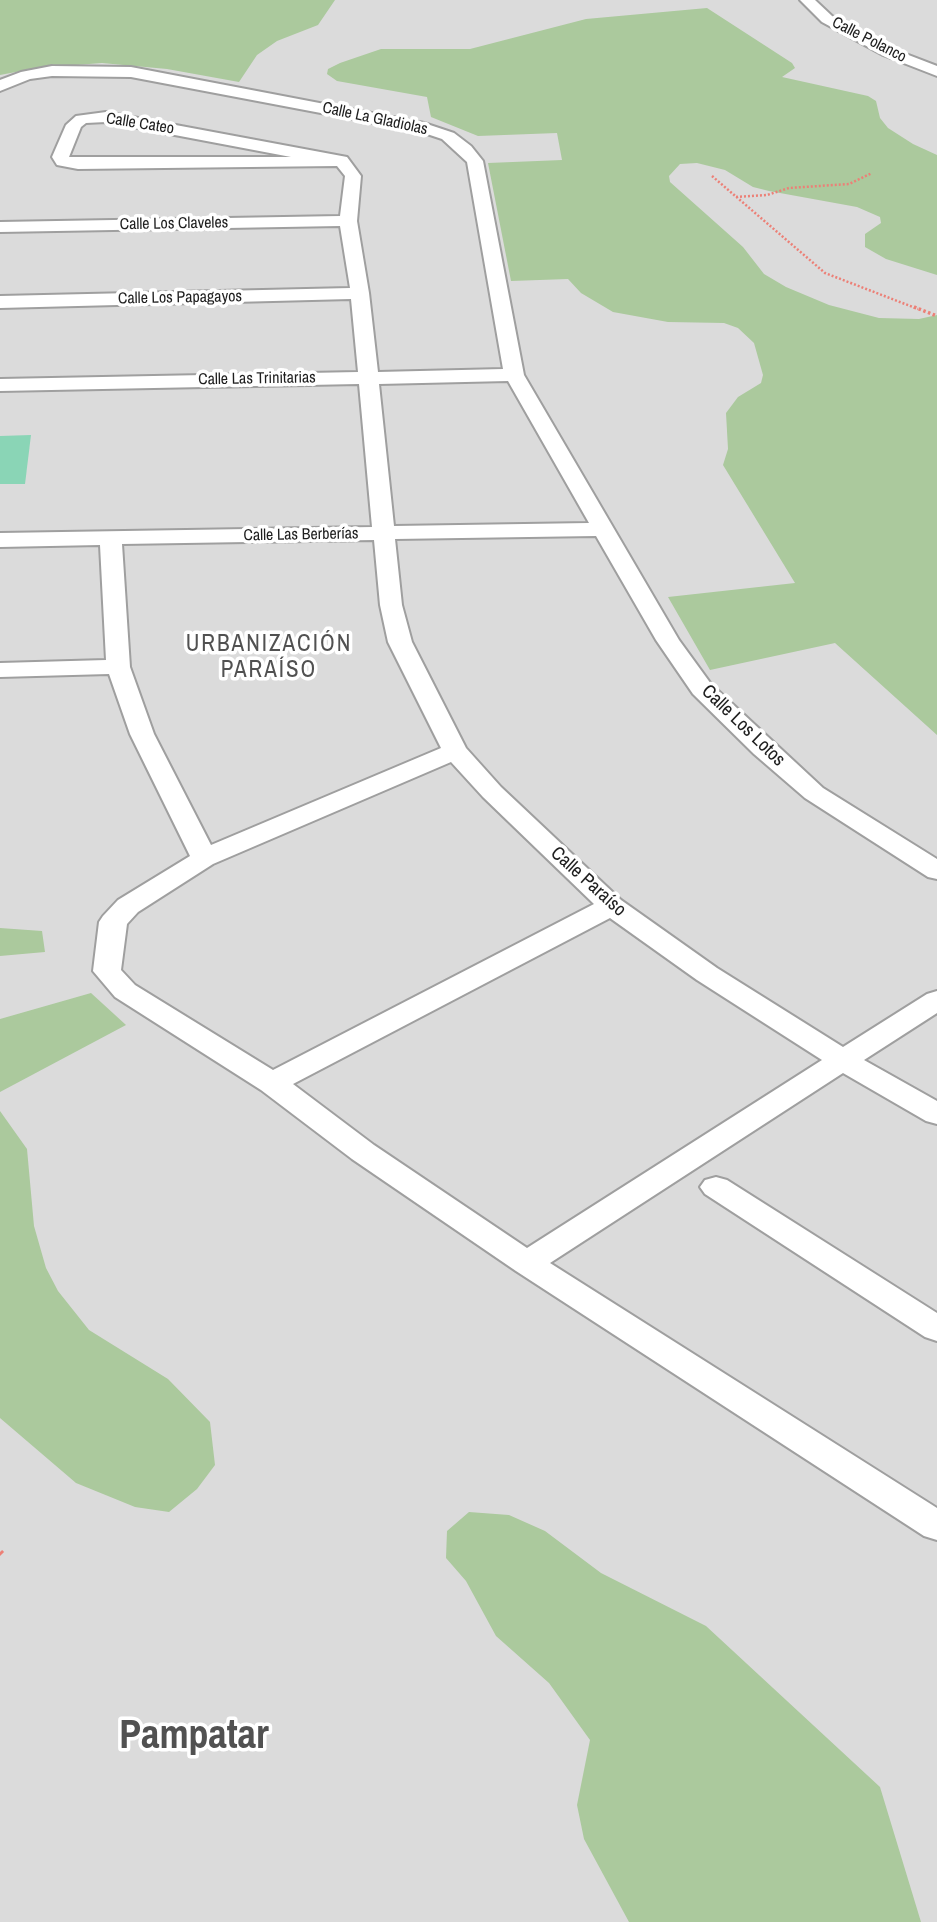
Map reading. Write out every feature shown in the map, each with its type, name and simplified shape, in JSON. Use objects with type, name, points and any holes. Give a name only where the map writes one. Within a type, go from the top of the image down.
[{"type":"street","name":"Calle Polanco","points":[[807,0],[827,19],[888,52],[937,71]]},
{"type":"street","name":"Calle La Gladiolas","points":[[0,86],[26,75],[52,71],[131,72],[425,128],[448,136],[475,161],[514,375],[603,529]]},
{"type":"street","name":"Calle Cateo","points":[[96,117],[117,118],[341,161],[78,164],[62,161],[60,157],[74,125],[82,119],[96,117]]},
{"type":"street","points":[[247,163],[263,146]]},
{"type":"street","points":[[341,161],[353,176],[348,221],[360,293],[382,533]]},
{"type":"street","name":"Calle Los Claveles","points":[[0,227],[348,221]]},
{"type":"street","name":"Calle Los Papagayos","points":[[0,302],[360,293]]},
{"type":"street","name":"Calle Las Trinitarias","points":[[0,385],[514,375]]},
{"type":"street","name":"Calle Las Berberías","points":[[0,540],[603,529]]},
{"type":"street","name":"Calle Los Lotos","points":[[603,529],[668,640],[702,690],[763,749],[814,793],[937,871]]},
{"type":"street","name":"Calle Paraíso","points":[[382,533],[391,605],[400,642],[455,751],[492,792],[611,906],[707,974],[842,1060],[937,1114]]},
{"type":"street","points":[[111,538],[118,667],[142,734],[204,858]]},
{"type":"street","points":[[0,670],[118,667]]},
{"type":"street","points":[[455,751],[204,858],[128,906],[113,922],[107,971],[125,991],[272,1083],[363,1152],[527,1263],[937,1526]]},
{"type":"street","points":[[272,1083],[611,906]]},
{"type":"street","points":[[527,1263],[937,1000]]},
{"type":"street","points":[[716,1187],[937,1329]]},
{"type":"path","points":[[735,197],[767,195],[789,188],[849,184],[872,173]]},
{"type":"path","points":[[712,176],[825,273],[937,316]]},
{"type":"shaded area","points":[[0,0],[937,0],[937,1922],[0,1922]]},
{"type":"green space","points":[[0,0],[335,0],[318,25],[277,41],[257,55],[239,82],[167,69],[102,63],[37,68],[0,75]]},
{"type":"green space","points":[[707,8],[792,63],[795,68],[782,77],[868,96],[876,101],[880,118],[888,128],[937,155],[937,275],[886,259],[865,247],[865,234],[881,223],[880,217],[857,207],[753,187],[725,170],[697,163],[680,164],[669,176],[670,182],[743,247],[764,274],[786,287],[829,305],[879,318],[919,319],[937,315],[937,735],[835,643],[710,670],[668,597],[795,583],[723,465],[728,449],[726,413],[738,397],[761,383],[763,375],[754,343],[738,328],[724,323],[668,322],[613,312],[581,293],[568,279],[511,281],[488,163],[562,160],[557,133],[478,136],[431,117],[427,97],[337,81],[327,74],[328,69],[340,63],[381,49],[470,49],[586,19]]},
{"type":"green space","points":[[31,435],[25,484],[0,484],[0,436]]},
{"type":"green space","points":[[0,928],[42,931],[45,952],[0,956]]},
{"type":"green space","points":[[91,993],[126,1025],[0,1092],[0,1019]]},
{"type":"green space","points":[[0,1111],[27,1149],[34,1226],[46,1268],[58,1291],[89,1330],[168,1379],[210,1422],[215,1465],[197,1489],[169,1512],[135,1507],[76,1483],[0,1418]]},
{"type":"green space","points":[[469,1512],[509,1515],[545,1531],[601,1573],[706,1626],[880,1787],[921,1922],[629,1922],[584,1839],[577,1805],[590,1740],[549,1683],[496,1636],[466,1581],[446,1558],[447,1531]]},
{"type":"district","name":"URBANIZACIÓN PARAÍSO","points":[[269,658]]},
{"type":"district","name":"Pampatar","points":[[194,1737]]}]
